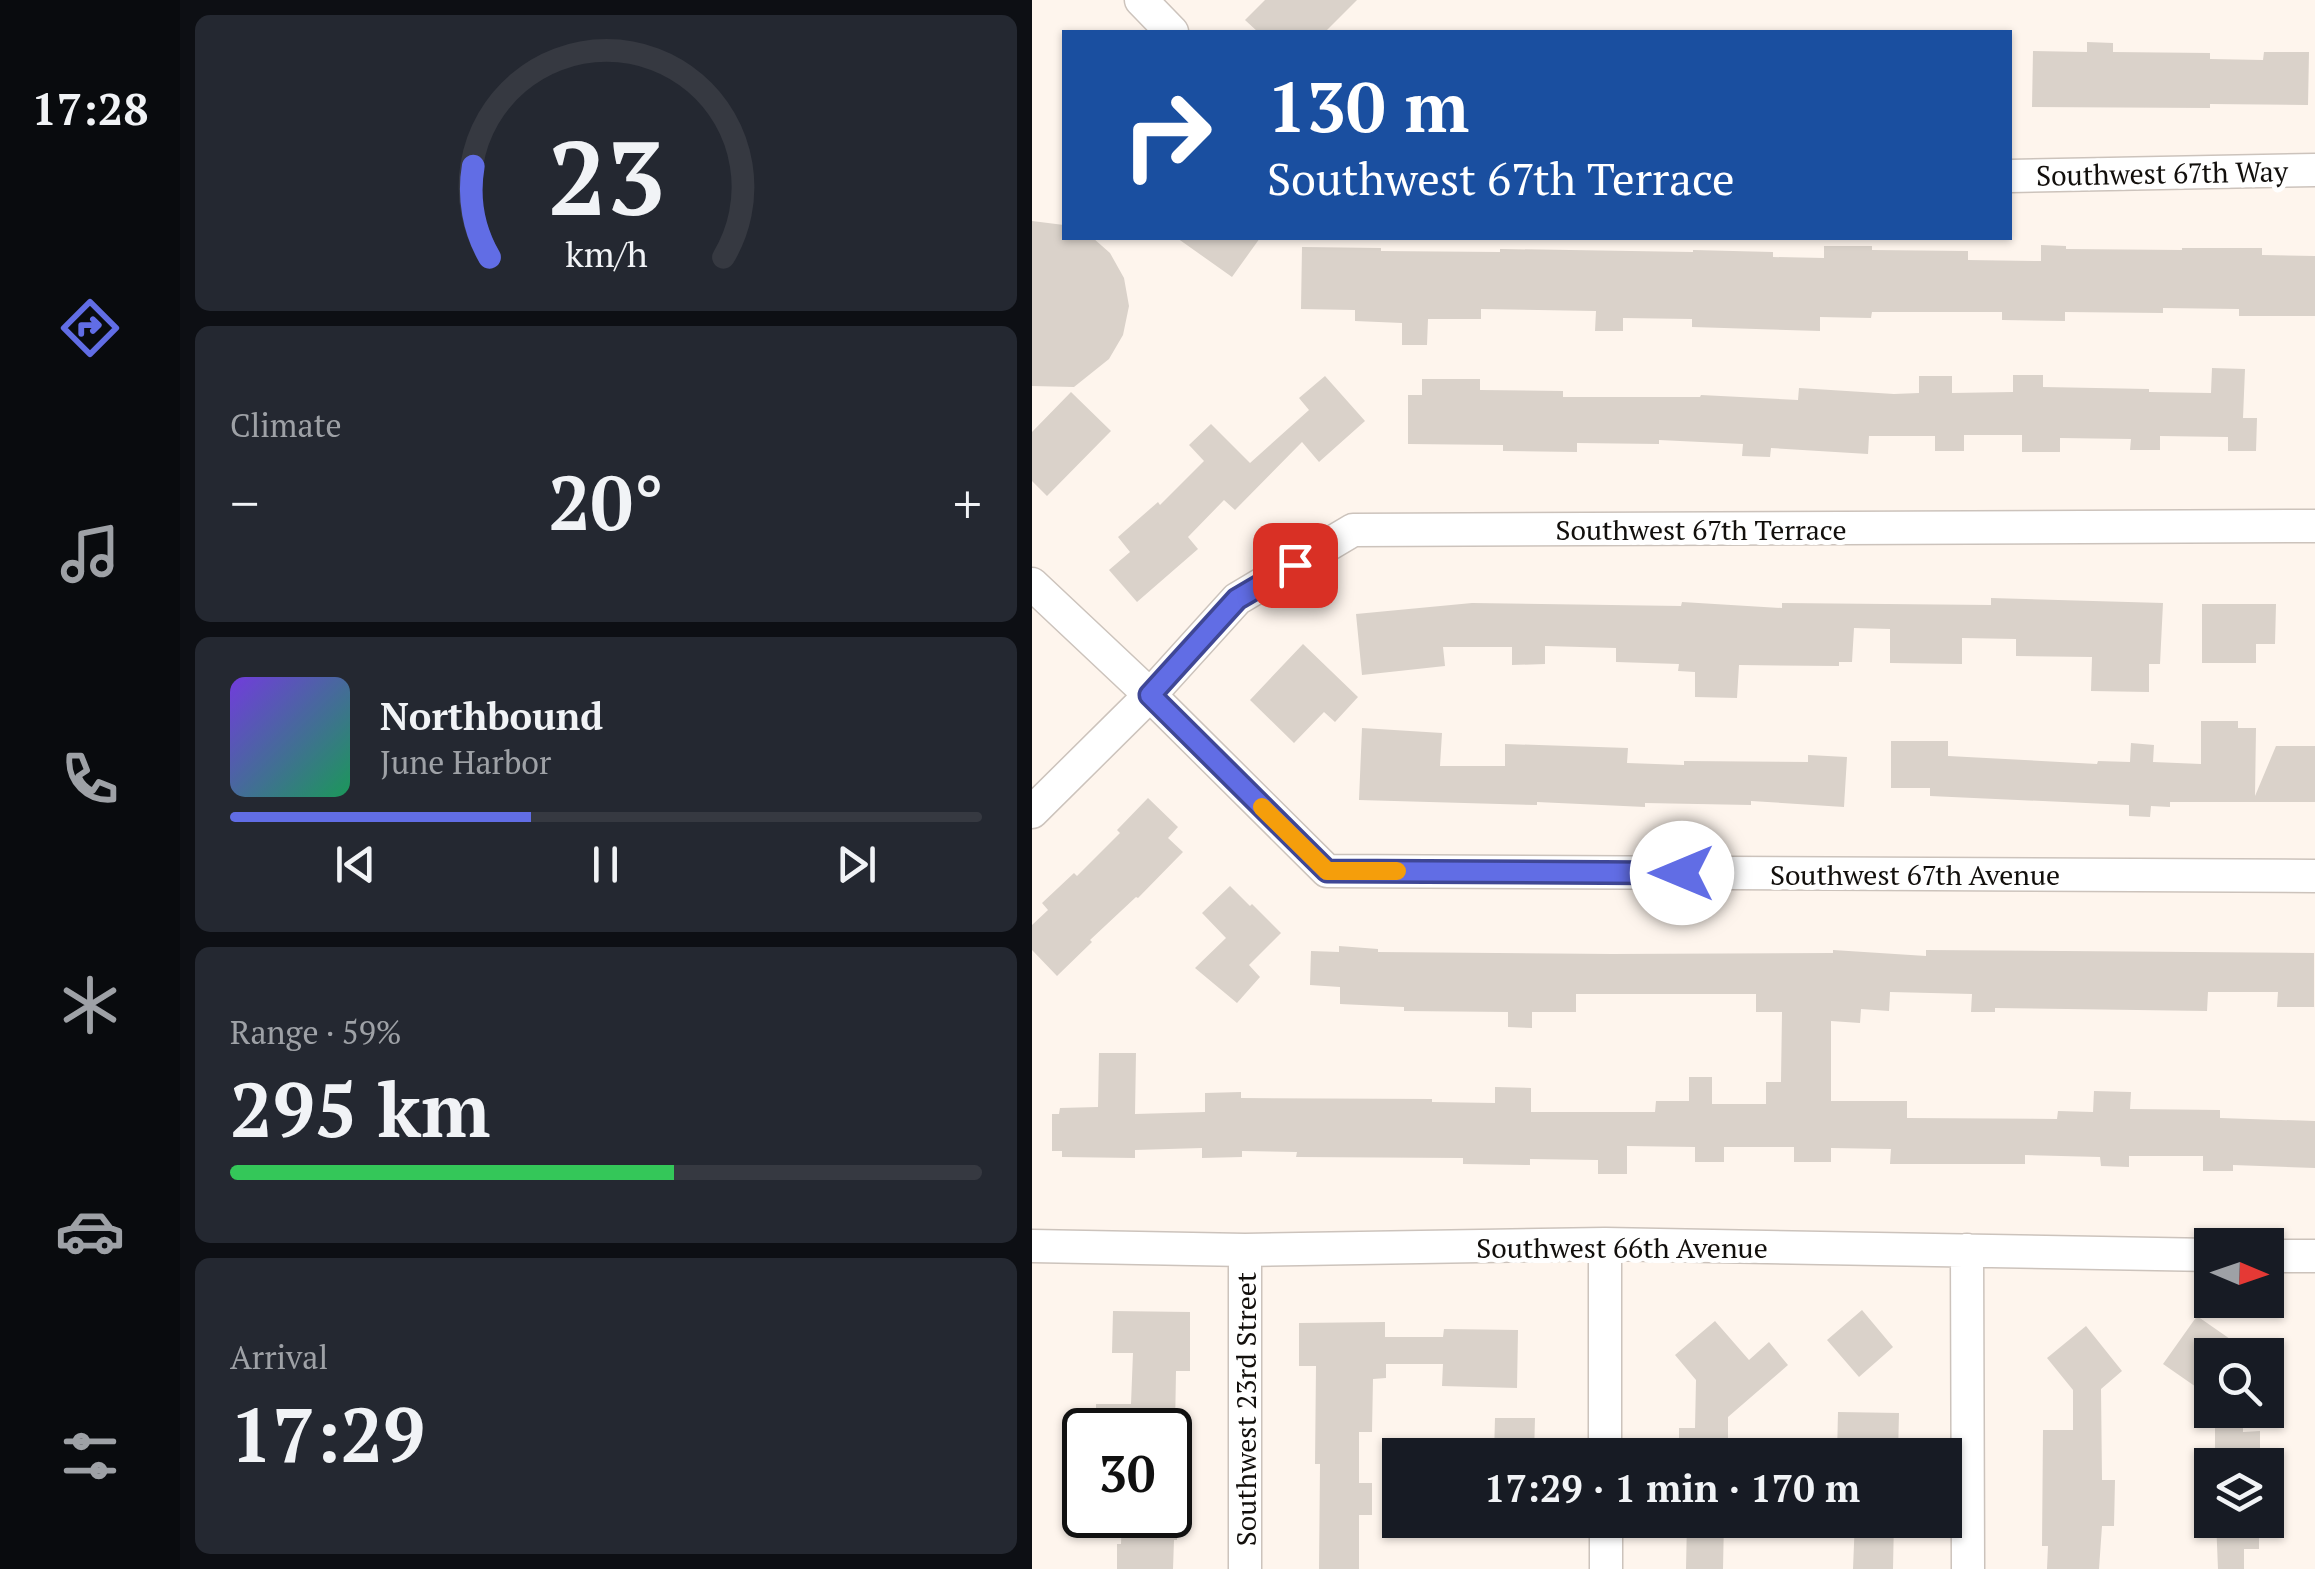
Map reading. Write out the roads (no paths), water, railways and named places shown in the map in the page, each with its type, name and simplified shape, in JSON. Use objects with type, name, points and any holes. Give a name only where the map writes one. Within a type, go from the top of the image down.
[{"type":"street","points":[[1148,2],[1170,30]]},
{"type":"street","name":"Southwest 67th Way","points":[[2012,176],[2314,170]]},
{"type":"street","name":"Southwest 67th Terrace","points":[[1032,812],[1150,695],[1237,599],[1353,530],[2314,526]]},
{"type":"street","name":"Southwest 67th Avenue","points":[[1032,584],[1327,871],[2314,876]]},
{"type":"street","points":[[1605,1244],[1606,1438]]},
{"type":"street","name":"Southwest 66th Avenue","points":[[1032,1246],[1245,1250],[1605,1244],[2194,1255]]},
{"type":"street","name":"Southwest 23rd Street","points":[[1245,1250],[1245,1569]]},
{"type":"street","points":[[1967,1250],[1968,1569]]},
{"type":"street","points":[[2284,1256],[2314,1256]]},
{"type":"street","points":[[1606,1538],[1606,1569]]}]
